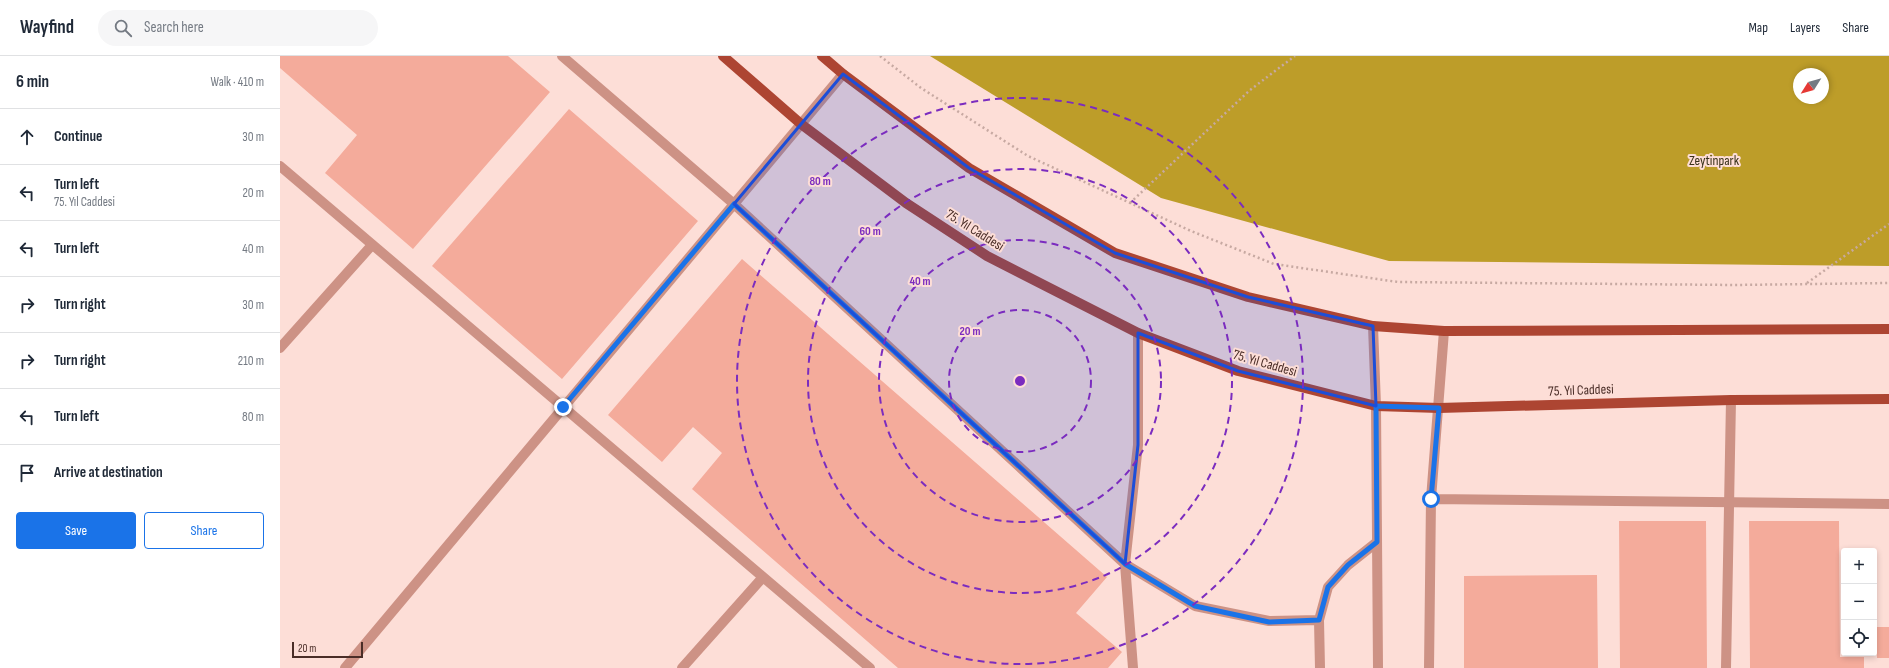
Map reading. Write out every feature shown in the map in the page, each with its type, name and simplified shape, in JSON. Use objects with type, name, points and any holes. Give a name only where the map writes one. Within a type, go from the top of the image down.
[{"type":"main road","name":"75. Yıl Caddesi","points":[[724,56],[801,124],[906,203],[987,256],[1138,333],[1238,371],[1376,406],[1439,408],[1731,400],[1889,399]]},
{"type":"main road","points":[[822,56],[843,74],[969,168],[1115,253],[1248,297],[1373,326],[1444,331],[1889,329]]},
{"type":"street","points":[[562,56],[734,204],[1125,564],[1195,606],[1269,622],[1319,620]]},
{"type":"street","points":[[345,668],[843,74]]},
{"type":"street","points":[[280,166],[870,668]]},
{"type":"street","points":[[280,348],[372,245]]},
{"type":"street","points":[[1373,326],[1376,406],[1378,668]]},
{"type":"street","points":[[1429,668],[1431,499],[1444,331]]},
{"type":"street","points":[[1133,668],[1125,564],[1138,445],[1138,333]]},
{"type":"street","points":[[1726,668],[1731,400]]},
{"type":"street","points":[[1431,499],[1889,504]]},
{"type":"street","points":[[1320,668],[1319,620],[1328,587],[1348,565],[1377,542]]},
{"type":"street","points":[[682,668],[763,578]]},
{"type":"path","points":[[880,56],[921,88],[1028,156],[1191,232],[1274,264],[1398,282],[1734,285],[1889,283]]},
{"type":"path","points":[[1130,203],[1250,90],[1295,56]]},
{"type":"path","points":[[1807,284],[1889,224]]},
{"type":"highlighted area","points":[[843,74],[969,168],[1115,253],[1248,297],[1373,326],[1376,406],[1238,371],[1138,333],[1138,445],[1125,564],[734,204]]},
{"type":"green space","name":"Zeytinpark","points":[[930,56],[1889,56],[1889,266],[1389,261],[1161,198]]},
{"type":"building","points":[[280,56],[508,56],[550,92],[413,249],[325,173],[357,135],[280,68]]},
{"type":"building","points":[[569,109],[698,221],[562,379],[432,266]]},
{"type":"building","points":[[742,259],[1107,577],[1076,613],[1122,652],[1108,668],[898,668],[692,489],[722,453],[693,427],[662,462],[608,415]]},
{"type":"building","points":[[1619,521],[1706,521],[1707,668],[1620,668]]},
{"type":"building","points":[[1749,521],[1839,521],[1840,657],[1864,657],[1864,668],[1750,668]]},
{"type":"building","points":[[1597,575],[1598,668],[1464,668],[1464,576]]},
{"type":"building","points":[[1877,627],[1889,627],[1889,658],[1877,658]]},
{"type":"route","points":[[563,407],[734,204],[1125,564],[1195,606],[1269,622],[1319,620],[1328,587],[1348,565],[1377,542],[1376,406],[1439,408],[1431,499]]}]
